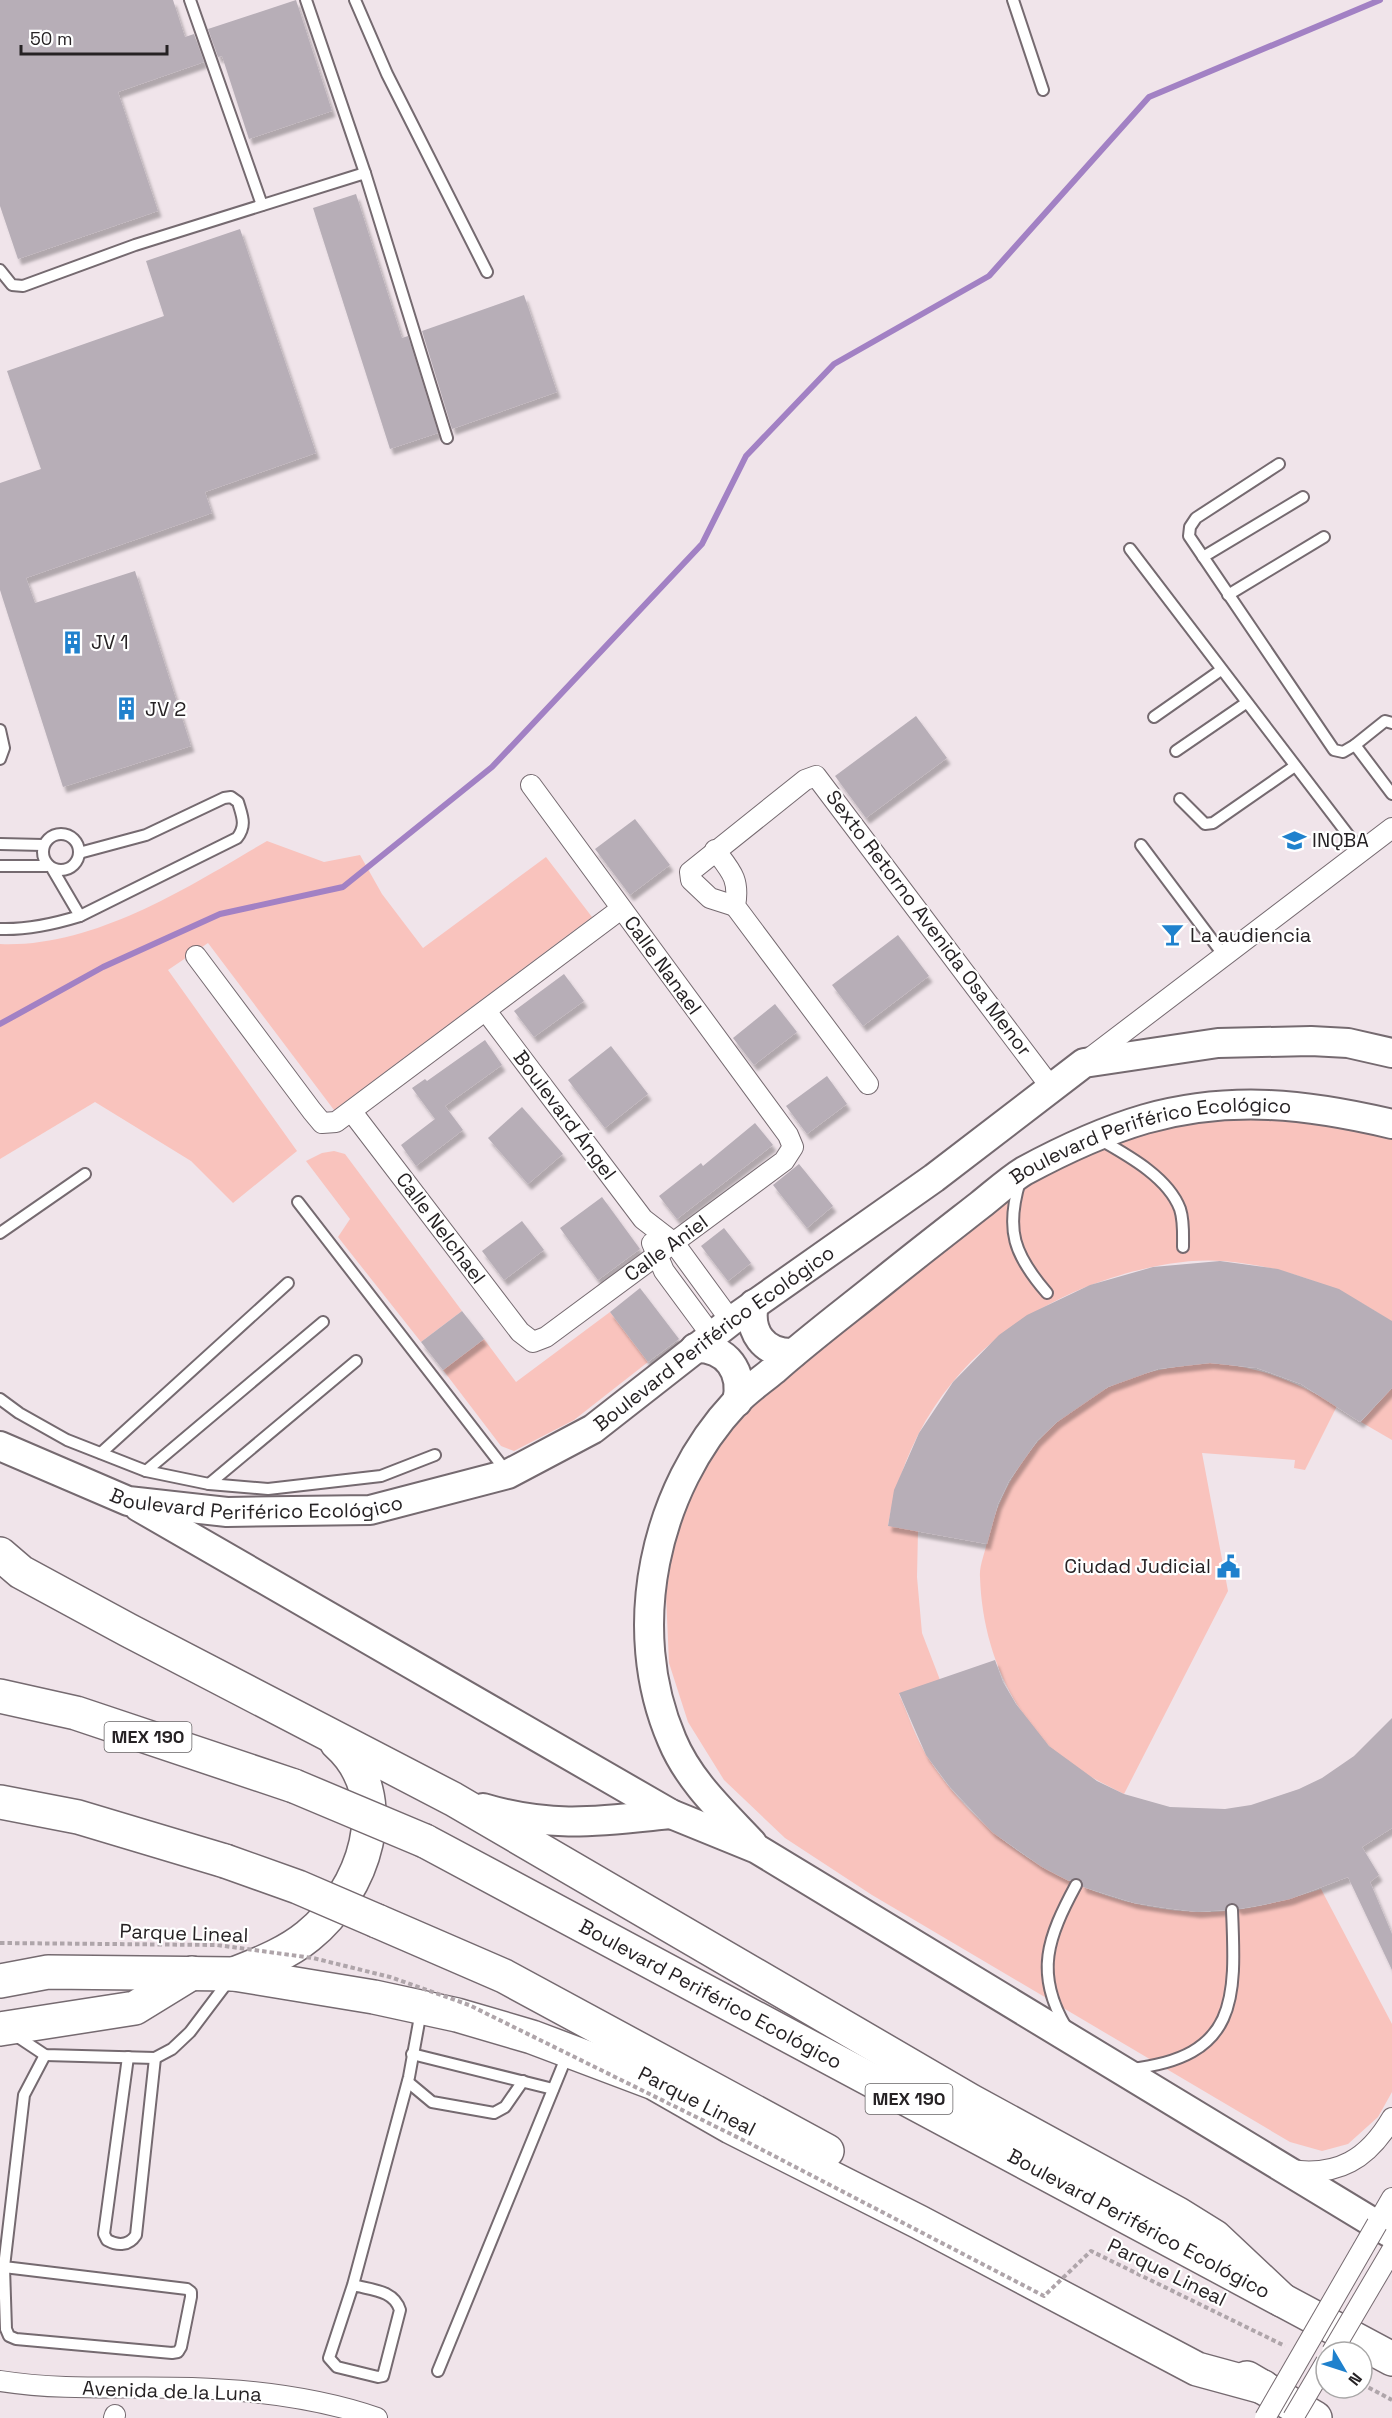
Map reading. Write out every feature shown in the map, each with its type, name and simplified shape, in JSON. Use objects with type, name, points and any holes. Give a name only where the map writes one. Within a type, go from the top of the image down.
[{"type":"highway","points":[[0,1554],[30,1577],[453,1799],[971,2101],[1178,2214],[1215,2237],[1282,2300]]},
{"type":"highway","name":"Boulevard Periférico Ecológico","points":[[0,1696],[76,1713],[294,1786],[426,1842],[1392,2359]]},
{"type":"highway","points":[[234,1974],[280,1954],[308,1936],[334,1909],[358,1870],[369,1828],[369,1796],[355,1762],[327,1734]]},
{"type":"highway","points":[[0,1802],[78,1817],[225,1861],[298,1887],[504,1976],[1264,2402]]},
{"type":"highway","points":[[0,1981],[48,1972],[234,1974],[422,2007],[495,2025],[569,2050],[654,2083],[731,2127],[919,2222],[1187,2364],[1264,2402],[1315,2418]]},
{"type":"highway","points":[[1,2035],[135,2008],[192,1973]]},
{"type":"street","name":"Sexto Retorno Avenida Osa Menor","points":[[735,906],[710,898],[691,880],[690,872],[805,780],[816,776],[1050,1086]]},
{"type":"street","name":"Calle Nanael","points":[[531,785],[788,1135],[793,1147]]},
{"type":"street","points":[[1084,1063],[1392,828]]},
{"type":"street","points":[[715,850],[735,876],[738,889],[735,906],[868,1084]]},
{"type":"street","points":[[196,956],[322,1123],[336,1122],[621,909]]},
{"type":"street","name":"Boulevard Ángel","points":[[486,1011],[643,1219],[674,1243],[713,1335]]},
{"type":"street","name":"Boulevard Periférico Ecológico","points":[[0,1446],[128,1501],[227,1512],[370,1510],[508,1474],[592,1429],[754,1304],[934,1178],[1050,1086],[1084,1063],[1218,1043],[1311,1041],[1348,1043],[1392,1053]]},
{"type":"street","name":"Boulevard Periférico Ecológico","points":[[757,1849],[696,1784],[672,1742],[656,1695],[648,1643],[650,1599],[658,1548],[673,1500],[700,1446],[737,1402],[793,1353],[1023,1172],[1097,1137],[1154,1117],[1191,1109],[1243,1104],[1304,1106],[1392,1125]]},
{"type":"street","name":"Calle Nelchael","points":[[352,1112],[520,1332],[533,1342]]},
{"type":"street","name":"Calle Aniel","points":[[533,1342],[546,1337],[784,1161],[793,1147]]},
{"type":"street","name":"Boulevard Ángel","points":[[643,1219],[664,1271],[713,1335]]},
{"type":"street","points":[[754,1304],[752,1323],[760,1340],[775,1351],[793,1353]]},
{"type":"street","points":[[713,1335],[715,1350],[731,1361],[739,1381],[737,1402]]},
{"type":"street","points":[[128,1501],[671,1814],[757,1849],[1384,2229]]},
{"type":"street","points":[[453,1799],[538,1822],[568,1824],[671,1814]]},
{"type":"street","points":[[1281,2168],[1323,2172],[1339,2168],[1371,2147],[1392,2118]]},
{"type":"street","points":[[1264,2402],[1384,2229],[1392,2198]]},
{"type":"street","points":[[1339,2340],[1392,2250]]},
{"type":"street","name":"Avenida de la Luna","points":[[0,2381],[51,2387],[193,2388],[280,2395],[377,2418]]},
{"type":"street","points":[[1293,2418],[1314,2382]]},
{"type":"street","points":[[0,2393],[51,2387]]},
{"type":"lane","points":[[190,0],[262,205]]},
{"type":"lane","points":[[306,0],[365,173],[447,438]]},
{"type":"lane","points":[[355,0],[387,74],[487,272]]},
{"type":"lane","points":[[1013,0],[1043,90]]},
{"type":"lane","points":[[0,270],[12,285],[23,286],[135,245],[365,173]]},
{"type":"lane","points":[[1279,464],[1196,518],[1190,527],[1189,536],[1334,750],[1343,752],[1385,721],[1392,723]]},
{"type":"lane","points":[[1203,557],[1303,497]]},
{"type":"lane","points":[[1228,595],[1324,537]]},
{"type":"lane","points":[[1130,549],[1362,853]]},
{"type":"lane","points":[[1154,717],[1221,670]]},
{"type":"lane","points":[[1176,751],[1246,703]]},
{"type":"lane","points":[[0,730],[4,748],[0,759]]},
{"type":"lane","points":[[1355,745],[1392,794]]},
{"type":"lane","points":[[1180,799],[1204,824],[1213,823],[1295,766]]},
{"type":"lane","points":[[0,929],[18,930],[80,916],[237,838],[243,831],[244,822],[237,802],[231,798],[224,798],[146,835],[80,853]]},
{"type":"lane","points":[[0,844],[43,845],[54,835],[68,835],[74,839],[80,853],[78,860],[67,870],[0,866]]},
{"type":"lane","points":[[43,845],[43,859],[80,916]]},
{"type":"lane","points":[[1141,845],[1225,957]]},
{"type":"lane","points":[[1097,1137],[1135,1161],[1169,1191],[1180,1208],[1183,1247]]},
{"type":"lane","points":[[1023,1172],[1013,1206],[1013,1232],[1018,1253],[1028,1271],[1047,1293]]},
{"type":"lane","points":[[0,1233],[85,1174]]},
{"type":"lane","points":[[298,1203],[508,1474]]},
{"type":"lane","points":[[101,1453],[288,1283]]},
{"type":"lane","points":[[146,1471],[323,1322]]},
{"type":"lane","points":[[209,1484],[356,1362]]},
{"type":"lane","points":[[0,1399],[19,1413],[67,1440],[146,1471],[209,1484],[268,1489],[381,1476],[435,1455]]},
{"type":"lane","points":[[1074,2042],[1057,2012],[1047,1981],[1048,1953],[1054,1925],[1076,1885]]},
{"type":"lane","points":[[1120,2070],[1157,2066],[1191,2052],[1213,2035],[1220,2026],[1226,2017],[1232,1988],[1232,1910]]},
{"type":"lane","points":[[1,2035],[45,2055],[155,2058],[172,2049],[190,2032],[234,1974]]},
{"type":"lane","points":[[353,2285],[392,2296],[400,2310],[386,2372],[378,2377],[337,2367],[329,2358],[353,2285],[408,2082],[422,2007]]},
{"type":"lane","points":[[438,2371],[569,2050]]},
{"type":"lane","points":[[412,2054],[553,2089]]},
{"type":"lane","points":[[4,2267],[187,2289],[191,2292],[191,2297],[182,2347],[178,2352],[172,2353],[16,2339],[9,2336],[6,2329],[4,2267],[24,2095],[45,2055]]},
{"type":"lane","points":[[128,2057],[104,2234],[113,2244],[132,2242],[136,2235],[155,2058]]},
{"type":"lane","points":[[408,2082],[432,2102],[494,2113],[505,2107],[523,2081]]},
{"type":"path","name":"Parque Lineal","points":[[0,1943],[217,1946],[313,1958],[390,1977],[480,2010],[751,2144],[1044,2296],[1091,2251],[1294,2351]]},
{"type":"path","points":[[1374,2391],[1392,2400]]},
{"type":"shaded area","points":[[267,841],[324,862],[360,855],[382,894],[423,948],[546,857],[592,917],[334,1110],[208,943],[168,970],[297,1151],[233,1203],[191,1161],[95,1102],[0,1159],[0,944],[35,943],[70,936],[105,925],[173,895]]},
{"type":"shaded area","points":[[1213,1119],[1316,1119],[1392,1134],[1392,1322],[1353,1298],[1312,1280],[1268,1268],[1209,1260],[1166,1264],[1111,1278],[1068,1295],[1029,1316],[994,1341],[963,1370],[937,1403],[916,1440],[899,1480],[888,1525],[918,1531],[917,1577],[922,1633],[940,1680],[899,1694],[927,1756],[951,1789],[978,1819],[1009,1845],[1043,1867],[1079,1885],[1117,1899],[1156,1908],[1197,1912],[1229,1911],[1260,1906],[1321,1889],[1392,2024],[1392,2092],[1378,2117],[1348,2144],[1322,2151],[1290,2142],[872,1895],[785,1838],[724,1780],[688,1722],[669,1663],[666,1595],[673,1547],[695,1478],[741,1409],[1003,1196],[1075,1153],[1136,1133]]},
{"type":"shaded area","points":[[334,1151],[345,1154],[462,1311],[421,1342],[338,1237],[350,1219],[306,1161],[322,1153]]},
{"type":"shaded area","points":[[610,1312],[648,1362],[574,1420],[514,1451],[501,1446],[443,1370],[484,1339],[516,1382]]},
{"type":"shaded area","points":[[1210,1363],[1244,1367],[1276,1376],[1307,1389],[1337,1406],[1305,1470],[1294,1468],[1295,1460],[1202,1453],[1228,1591],[1124,1794],[1084,1773],[1056,1753],[1020,1709],[999,1668],[985,1624],[981,1564],[994,1517],[1016,1472],[1030,1451],[1066,1415],[1086,1400],[1121,1381],[1145,1373]]},
{"type":"shaded area","points":[[1392,1388],[1392,1440],[1361,1422]]},
{"type":"building","points":[[0,0],[173,0],[185,37],[194,34],[204,62],[118,92],[158,211],[18,259],[0,206]]},
{"type":"building","points":[[296,0],[332,111],[249,139],[222,56],[218,57],[208,29]]},
{"type":"building","points":[[356,194],[402,338],[408,336],[438,433],[390,449],[313,208]]},
{"type":"building","points":[[240,229],[316,453],[205,492],[212,513],[26,578],[35,603],[135,571],[191,746],[63,787],[0,590],[0,483],[41,469],[7,371],[164,316],[146,261]]},
{"type":"building","points":[[524,295],[557,392],[452,429],[422,331]]},
{"type":"building","points":[[916,716],[947,758],[866,818],[835,776]]},
{"type":"building","points":[[635,819],[670,865],[630,895],[595,849]]},
{"type":"building","points":[[898,935],[929,976],[863,1026],[832,985]]},
{"type":"building","points":[[564,974],[584,1001],[534,1037],[514,1011]]},
{"type":"building","points":[[775,1004],[797,1032],[754,1065],[733,1038]]},
{"type":"building","points":[[485,1040],[502,1065],[445,1106],[463,1130],[416,1166],[401,1145],[435,1119],[412,1088],[425,1079],[427,1081]]},
{"type":"building","points":[[611,1046],[648,1094],[605,1128],[568,1080]]},
{"type":"building","points":[[827,1076],[847,1104],[807,1134],[786,1106]]},
{"type":"building","points":[[522,1107],[563,1154],[528,1184],[488,1138]]},
{"type":"building","points":[[755,1123],[773,1145],[677,1219],[659,1196],[701,1163],[703,1166]]},
{"type":"building","points":[[799,1164],[833,1206],[807,1228],[773,1185]]},
{"type":"building","points":[[602,1197],[640,1249],[598,1280],[560,1228]]},
{"type":"building","points":[[522,1221],[544,1250],[504,1280],[482,1251]]},
{"type":"building","points":[[724,1228],[751,1263],[728,1281],[701,1246]]},
{"type":"building","points":[[1220,1261],[1278,1269],[1339,1289],[1392,1321],[1392,1388],[1360,1422],[1301,1384],[1257,1368],[1210,1363],[1158,1369],[1108,1387],[1057,1422],[1037,1441],[1009,1481],[998,1504],[987,1544],[888,1526],[894,1490],[919,1433],[953,1382],[999,1335],[1027,1315],[1090,1285],[1153,1267]]},
{"type":"building","points":[[640,1288],[679,1339],[648,1362],[610,1312]]},
{"type":"building","points":[[462,1311],[484,1339],[443,1370],[421,1342]]},
{"type":"building","points":[[995,1660],[1003,1682],[1016,1704],[1049,1746],[1097,1781],[1124,1794],[1170,1807],[1225,1809],[1251,1805],[1299,1789],[1322,1778],[1354,1756],[1392,1718],[1392,1828],[1362,1847],[1379,1875],[1370,1882],[1392,1934],[1392,1970],[1348,1877],[1290,1899],[1239,1909],[1231,1903],[1225,1910],[1197,1912],[1134,1903],[1083,1887],[1080,1879],[1075,1878],[1069,1881],[1042,1867],[992,1832],[949,1786],[926,1755],[899,1693]]},
{"type":"waterway","points":[[0,1024],[103,967],[220,914],[343,887],[492,767],[702,544],[746,456],[834,364],[989,276],[1149,97],[1380,0]]},
{"type":"place","name":"JV 1","points":[[73,642]]},
{"type":"place","name":"JV 2","points":[[127,709]]},
{"type":"place","name":"INQBA","points":[[1294,840]]},
{"type":"place","name":"La audiencia","points":[[1172,935]]},
{"type":"place","name":"Ciudad Judicial","points":[[1229,1566]]}]
